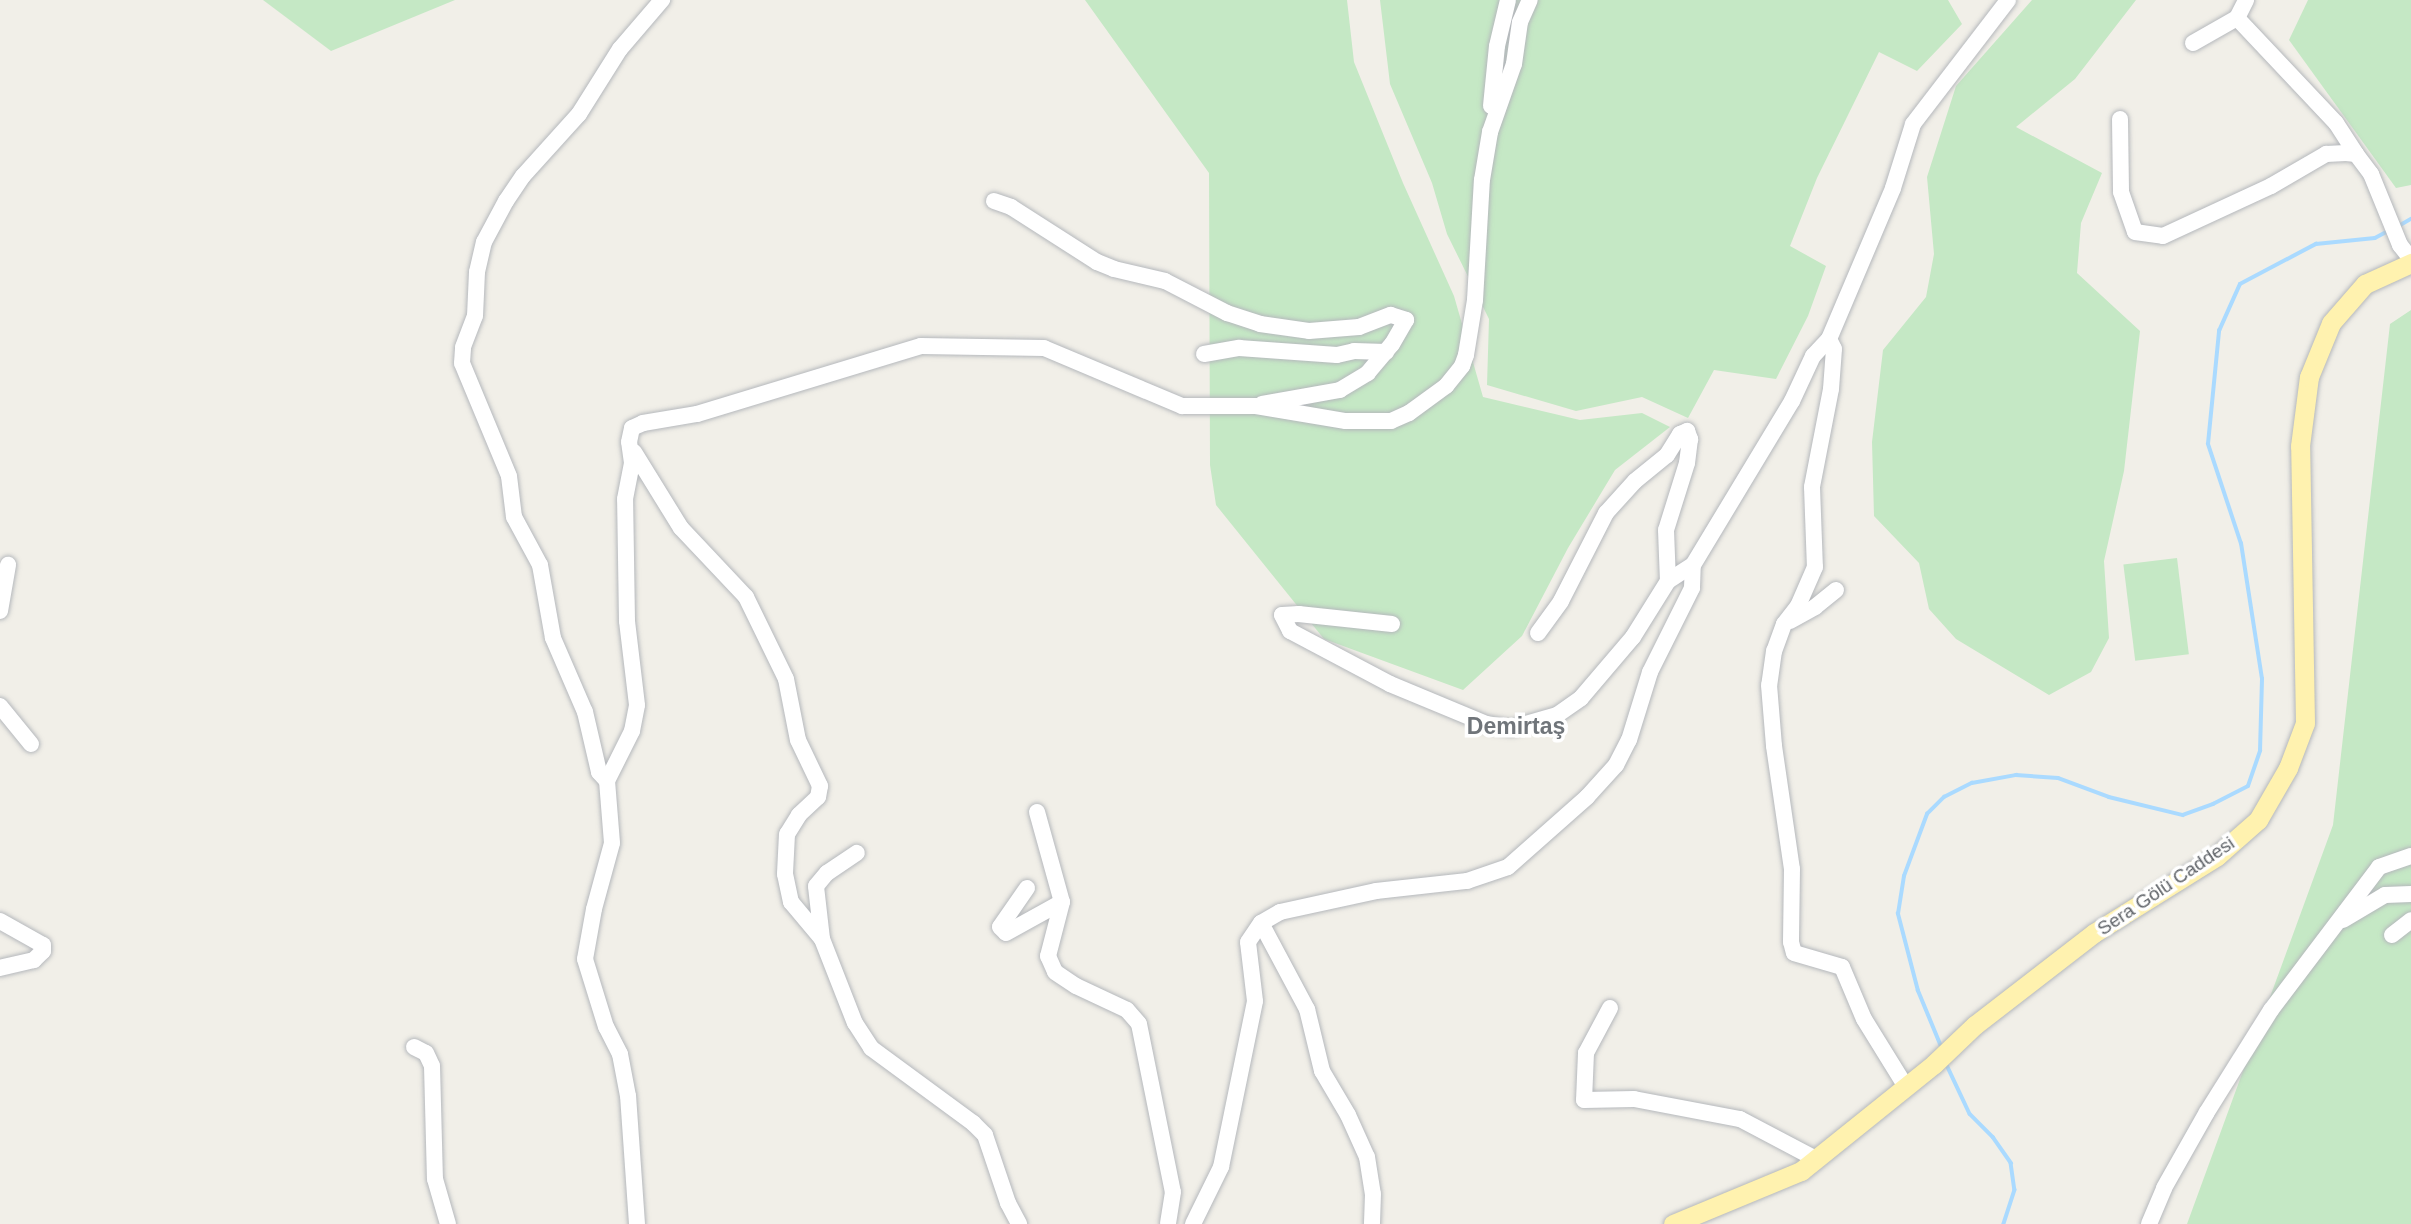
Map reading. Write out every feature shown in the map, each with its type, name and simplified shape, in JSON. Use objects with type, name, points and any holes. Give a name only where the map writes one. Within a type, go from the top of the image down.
[{"type":"main road","name":"Sera Gölü Caddesi","points":[[1673,1224],[1801,1171],[1934,1064],[1975,1025],[2094,933],[2217,856],[2258,820],[2288,768],[2305,723],[2300,446],[2309,377],[2331,323],[2365,284],[2411,261]]},
{"type":"street","points":[[607,781],[599,772],[585,712],[553,638],[540,565],[514,517],[509,476],[462,363],[463,346],[475,316],[478,272],[484,242],[506,201],[523,176],[579,114],[620,49],[662,0]]},
{"type":"street","points":[[637,1224],[628,1096],[620,1054],[606,1027],[585,958],[612,843],[607,781],[632,731],[637,705],[627,621],[625,499],[632,463],[629,442],[632,428],[643,423],[697,414],[921,346],[1044,348],[1182,406],[1256,406],[1346,421],[1391,421],[1409,413],[1446,386],[1462,366],[1466,355],[1475,300],[1482,180],[1490,132],[1494,63],[1508,0]]},
{"type":"street","points":[[1490,132],[1514,64],[1520,22],[1530,0]]},
{"type":"street","points":[[1392,624],[1299,614],[1282,615],[1290,631],[1390,684],[1486,724],[1512,728],[1557,715],[1581,698],[1633,637],[1668,581],[1693,565],[1792,401],[1813,356],[1829,339],[1893,188],[1913,124],[2008,0]]},
{"type":"street","points":[[2193,43],[2237,18],[2246,0]]},
{"type":"street","points":[[2237,18],[2336,123],[2371,174],[2400,245],[2411,261]]},
{"type":"street","points":[[2120,120],[2121,192],[2135,232],[2163,236],[2271,186],[2326,154],[2356,155]]},
{"type":"street","points":[[994,201],[1011,206],[1097,262],[1114,270],[1165,281],[1227,313],[1260,324],[1309,331],[1359,327],[1391,315],[1406,320],[1386,352],[1368,373],[1340,390],[1273,400],[1256,406]]},
{"type":"street","points":[[1829,339],[1835,349],[1831,389],[1812,487],[1815,567],[1798,606],[1784,624],[1774,651],[1769,685],[1774,746],[1792,869],[1794,953],[1842,967],[1864,1019],[1906,1087]]},
{"type":"street","points":[[1205,354],[1239,348],[1338,355],[1354,351],[1386,352]]},
{"type":"street","points":[[1538,632],[1561,601],[1606,513],[1635,481],[1667,455],[1680,434],[1687,431],[1690,439],[1687,463],[1666,530],[1668,581]]},
{"type":"street","points":[[629,442],[646,475],[681,528],[746,597],[786,679],[798,740],[820,786],[818,797],[799,814],[787,834],[785,874],[791,902],[822,939]]},
{"type":"street","points":[[0,611],[8,565]]},
{"type":"street","points":[[1193,1224],[1221,1167],[1255,1002],[1248,942],[1261,923],[1280,912],[1376,891],[1467,881],[1508,867],[1587,797],[1616,765],[1629,740],[1650,672],[1692,588],[1693,565]]},
{"type":"street","points":[[1784,624],[1808,612],[1836,590]]},
{"type":"street","points":[[0,706],[31,744]]},
{"type":"street","points":[[1037,812],[1062,902],[1048,956],[1055,972],[1076,986],[1127,1010],[1139,1024],[1173,1192],[1168,1224]]},
{"type":"street","points":[[857,853],[827,873],[816,886],[822,939],[855,1023],[871,1048],[973,1123],[985,1135],[1008,1203],[1019,1224]]},
{"type":"street","points":[[2149,1224],[2164,1188],[2271,1010],[2379,867],[2411,856]]},
{"type":"street","points":[[1027,888],[1000,927],[1006,933],[1062,902]]},
{"type":"street","points":[[2335,925],[2385,895],[2411,894]]},
{"type":"street","points":[[2392,935],[2411,920]]},
{"type":"street","points":[[0,921],[43,945],[43,951],[34,960],[0,968]]},
{"type":"street","points":[[1261,923],[1307,1009],[1322,1071],[1348,1115],[1367,1157],[1373,1194],[1372,1224]]},
{"type":"street","points":[[1610,1009],[1586,1054],[1584,1100],[1634,1099],[1740,1119],[1816,1159]]},
{"type":"street","points":[[414,1047],[426,1053],[432,1066],[435,1179],[448,1224]]},
{"type":"green space","points":[[263,0],[455,0],[331,51]]},
{"type":"green space","points":[[1085,0],[1347,0],[1354,62],[1403,183],[1454,296],[1483,397],[1580,420],[1642,413],[1670,427],[1615,470],[1568,548],[1522,636],[1463,690],[1324,639],[1216,505],[1210,465],[1209,173]]},
{"type":"green space","points":[[1380,0],[1948,0],[1962,24],[1917,71],[1879,52],[1817,178],[1790,246],[1826,266],[1808,316],[1776,379],[1714,370],[1688,418],[1642,397],[1576,411],[1487,385],[1489,319],[1447,234],[1432,183],[1390,84]]},
{"type":"green space","points":[[2032,0],[2136,0],[2075,79],[2016,127],[2102,173],[2081,223],[2077,273],[2140,331],[2124,471],[2104,561],[2109,638],[2091,672],[2049,695],[1956,639],[1929,609],[1919,563],[1874,516],[1872,442],[1883,350],[1926,297],[1934,254],[1927,177],[1956,86]]},
{"type":"green space","points":[[2308,0],[2411,0],[2411,185],[2396,188],[2289,40]]},
{"type":"green space","points":[[2411,310],[2411,1224],[2187,1224],[2333,825],[2390,324]]},
{"type":"green space","points":[[2177,558],[2189,654],[2135,661],[2123,565]]},
{"type":"waterway","points":[[2397,227],[2411,219]]},
{"type":"waterway","points":[[1942,1049],[1918,991],[1898,914],[1904,876],[1927,814],[1944,797],[1972,783],[2016,775],[2058,778],[2109,797],[2183,815],[2213,804],[2248,786],[2260,751],[2262,679],[2241,544],[2208,444],[2219,331],[2240,284],[2316,244],[2375,238],[2390,230]]},
{"type":"waterway","points":[[1946,1063],[1970,1114],[1993,1137],[2011,1163],[2015,1190],[2004,1224]]},
{"type":"district","name":"Demirtaş","points":[[1516,726]]}]
